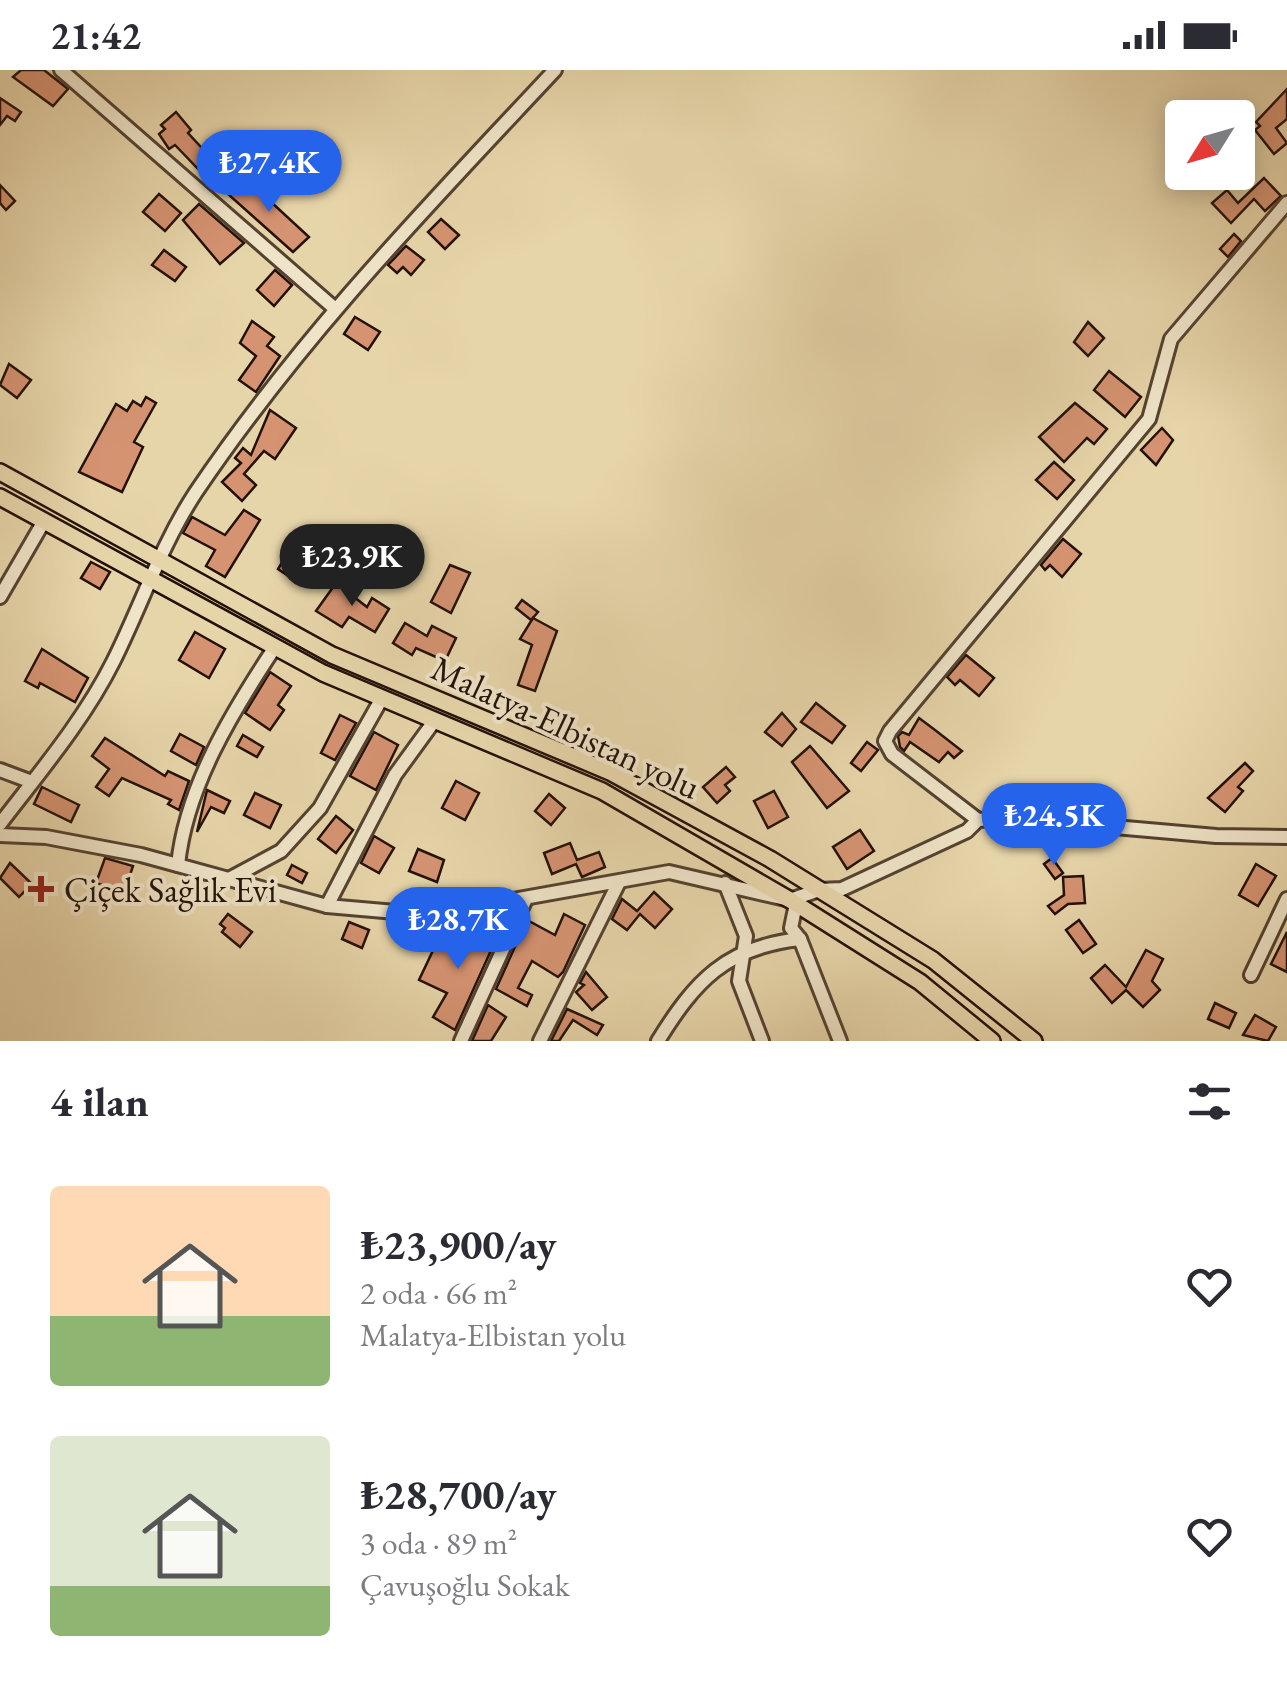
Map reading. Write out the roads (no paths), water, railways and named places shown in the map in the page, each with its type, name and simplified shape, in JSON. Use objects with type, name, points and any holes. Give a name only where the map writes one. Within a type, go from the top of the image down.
[{"type":"main road","name":"Malatya-Elbistan yolu","points":[[0,472],[332,655],[610,772],[820,890],[933,960],[1034,1041]]},
{"type":"main road","name":"Malatya-Elbistan yolu","points":[[0,497],[275,647],[382,698],[602,791],[793,902],[920,982],[992,1041]]},
{"type":"street","points":[[61,70],[333,307]]},
{"type":"street","points":[[0,824],[111,666],[153,580],[158,560],[196,492],[333,307],[555,70]]},
{"type":"street","points":[[1287,203],[1170,338],[1149,420],[885,741],[892,754],[978,820],[1014,818],[1287,837]]},
{"type":"street","points":[[0,597],[44,521]]},
{"type":"street","points":[[178,865],[186,814],[237,707],[275,647]]},
{"type":"street","points":[[229,879],[281,851],[320,808],[382,698]]},
{"type":"street","points":[[327,906],[395,775],[436,720]]},
{"type":"street","points":[[0,770],[32,782]]},
{"type":"street","points":[[0,835],[46,837],[178,865],[327,906],[430,915],[669,872],[724,882],[793,902],[820,890],[842,889],[967,831],[978,820]]},
{"type":"street","points":[[540,1041],[619,882]]},
{"type":"street","points":[[724,882],[746,936],[739,981],[762,1041]]},
{"type":"street","points":[[1251,974],[1287,899]]},
{"type":"street","points":[[461,1041],[525,900]]},
{"type":"street","points":[[793,902],[791,928],[800,939],[840,1041]]},
{"type":"street","points":[[658,1041],[687,993],[712,968],[774,942],[800,939]]},
{"type":"place","name":"Çiçek Sağlık Evi","points":[[41,889]]}]
